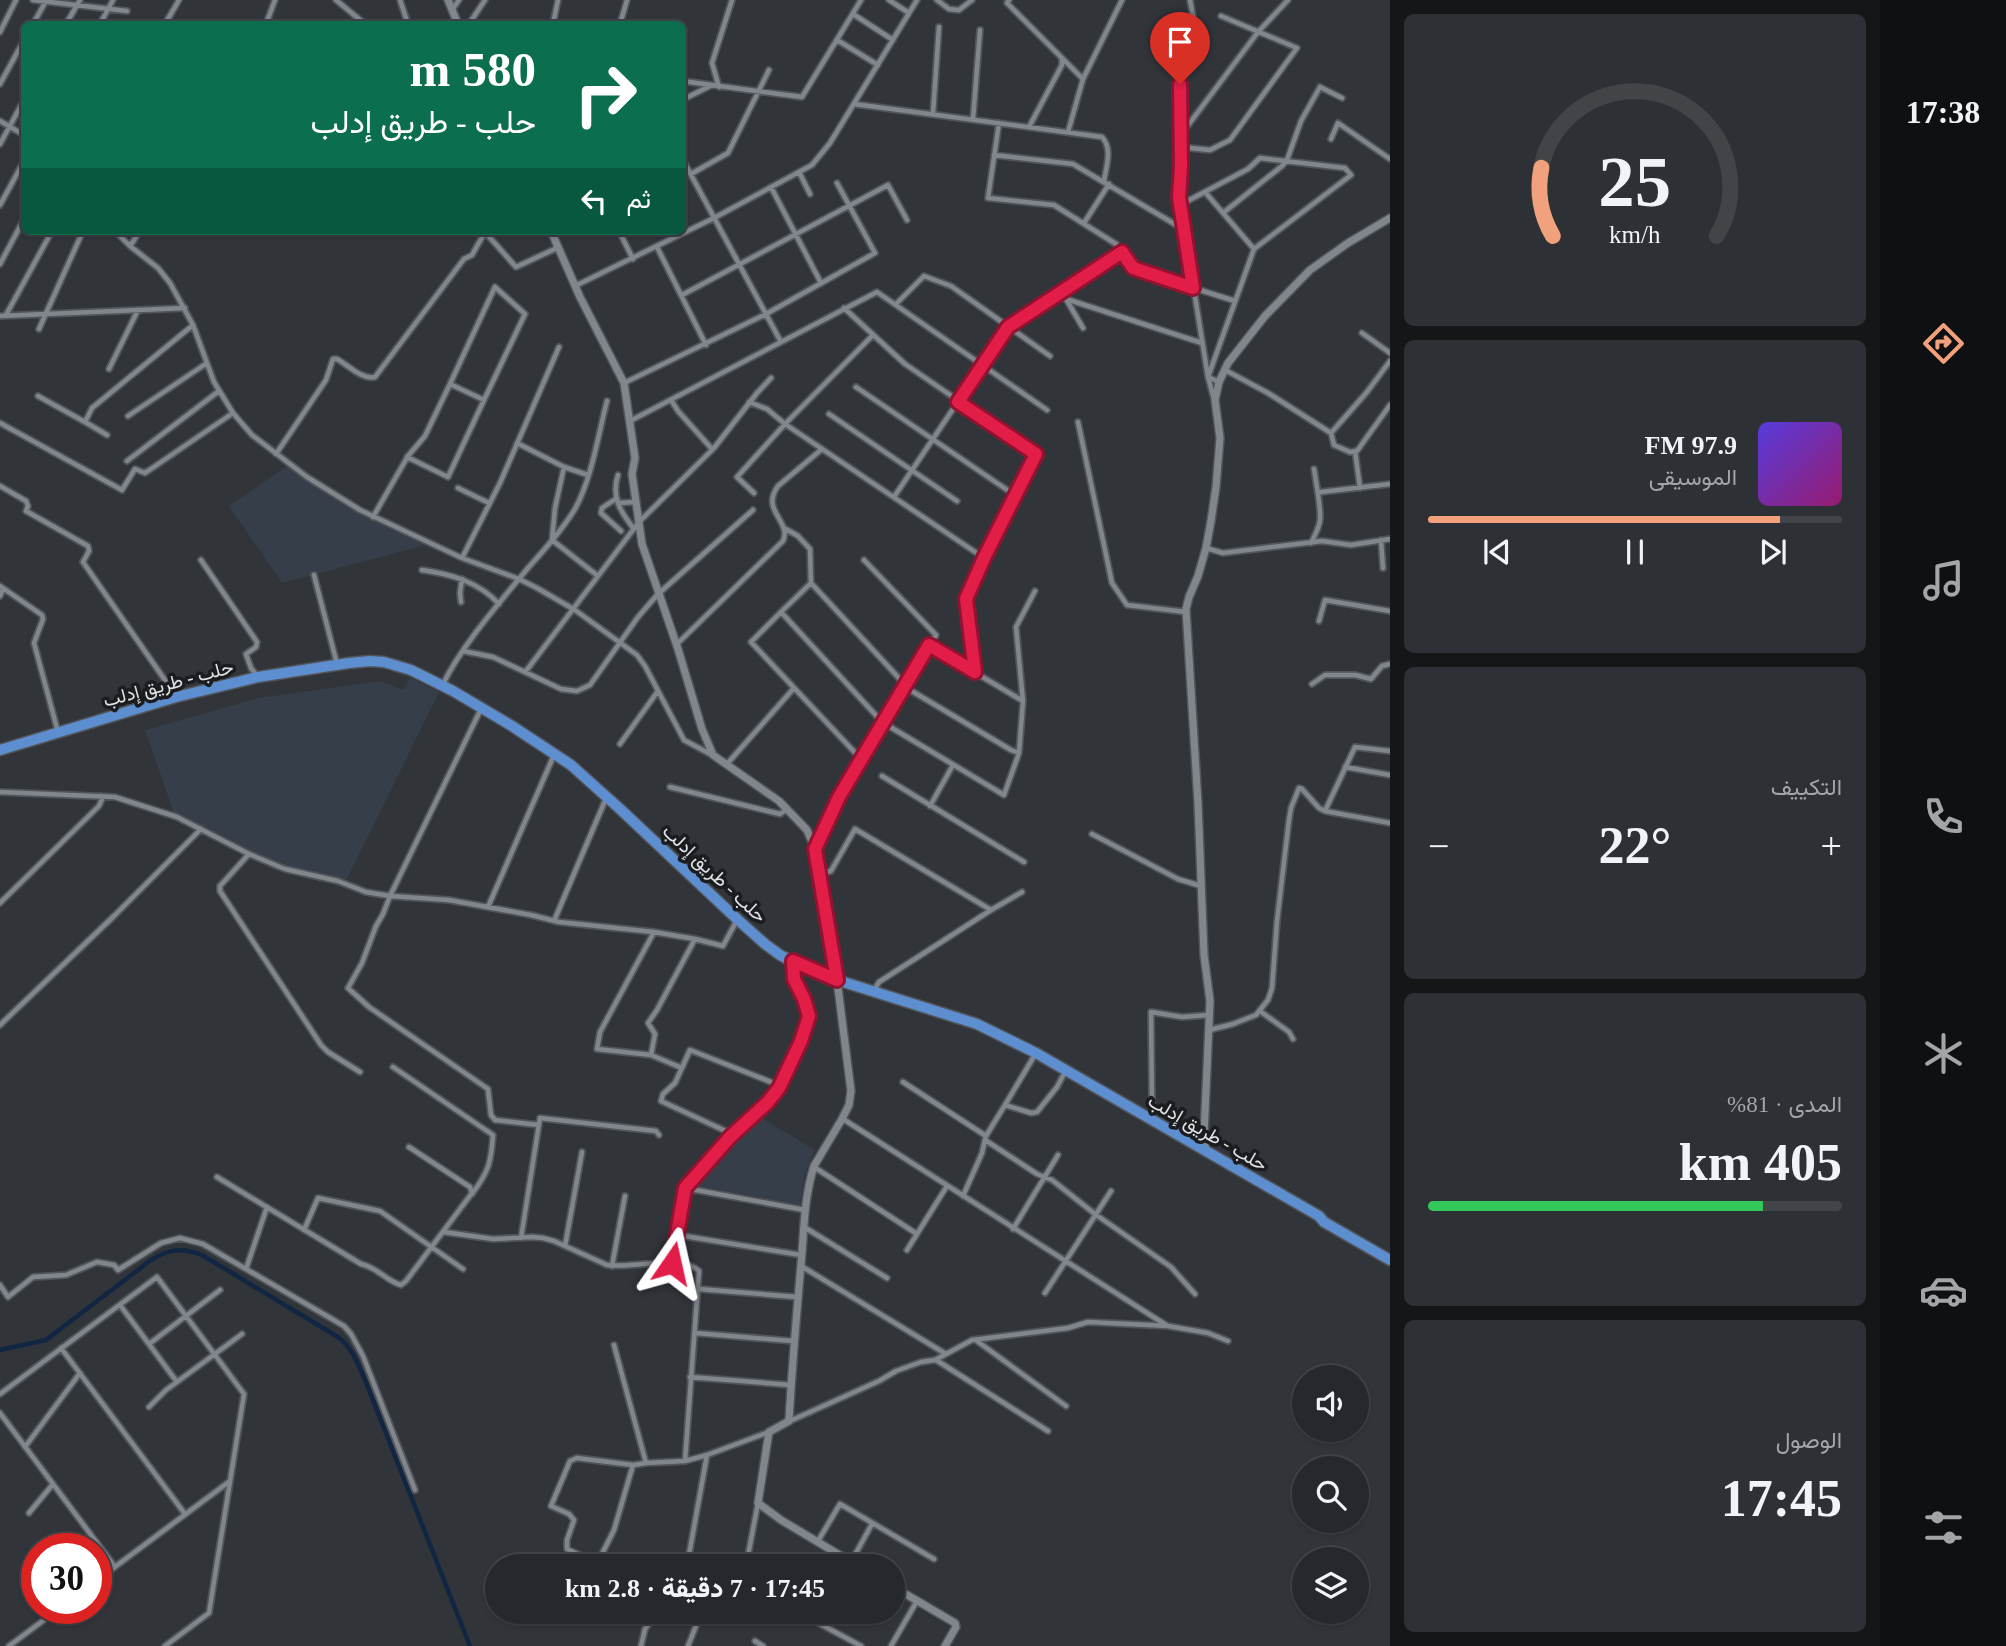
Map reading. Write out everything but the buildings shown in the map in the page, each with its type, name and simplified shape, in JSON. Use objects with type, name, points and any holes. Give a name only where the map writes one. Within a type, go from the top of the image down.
[{"type":"highway","name":"حلب - طريق إدلب","points":[[0,750],[176,697],[258,677],[338,664],[384,662],[411,670],[481,708],[571,765],[765,944],[793,961],[837,980],[977,1024],[1036,1053],[1319,1216],[1324,1222],[1390,1260]]},
{"type":"highway","points":[[1319,1216],[1326,1216],[1390,1252]]},
{"type":"street","points":[[0,32],[16,0]]},
{"type":"street","points":[[33,0],[127,10]]},
{"type":"street","points":[[102,21],[113,0]]},
{"type":"street","points":[[167,21],[179,0]]},
{"type":"street","points":[[267,21],[275,0]]},
{"type":"street","points":[[336,0],[362,21]]},
{"type":"street","points":[[400,0],[407,21]]},
{"type":"street","points":[[448,0],[457,21]]},
{"type":"street","points":[[452,10],[459,0]]},
{"type":"street","points":[[471,21],[485,0]]},
{"type":"street","points":[[554,21],[558,0]]},
{"type":"street","points":[[621,21],[627,0]]},
{"type":"street","points":[[719,87],[712,63],[732,0]]},
{"type":"street","points":[[686,82],[802,97],[861,0]]},
{"type":"street","points":[[889,0],[909,13]]},
{"type":"street","points":[[686,232],[812,165],[855,104],[917,0]]},
{"type":"street","points":[[937,0],[949,9],[959,10],[972,0]]},
{"type":"street","points":[[1009,0],[1007,3],[1083,79]]},
{"type":"street","points":[[1068,132],[1083,79],[1122,0]]},
{"type":"street","points":[[1190,0],[1193,16],[1180,84],[1180,205],[1220,438],[1216,487],[1206,548],[1186,612],[1204,955],[1210,1015],[1204,1136],[1206,1152]]},
{"type":"street","points":[[1180,137],[1258,32],[1288,0]]},
{"type":"street","points":[[35,21],[46,1]]},
{"type":"street","points":[[68,21],[78,3]]},
{"type":"street","points":[[853,14],[893,41]]},
{"type":"street","points":[[1180,147],[1210,150],[1230,140],[1297,48],[1221,16]]},
{"type":"street","points":[[933,113],[939,27]]},
{"type":"street","points":[[973,119],[979,30]]},
{"type":"street","points":[[837,40],[878,65]]},
{"type":"street","points":[[0,84],[21,46]]},
{"type":"street","points":[[1029,127],[1062,65],[1062,58]]},
{"type":"street","points":[[691,174],[729,153],[769,70]]},
{"type":"street","points":[[686,98],[711,86]]},
{"type":"street","points":[[1223,213],[1287,160],[1301,121],[1320,87],[1342,97]]},
{"type":"street","points":[[855,104],[1102,137],[1106,142],[1108,156],[1106,183],[1084,223]]},
{"type":"street","points":[[0,144],[21,106]]},
{"type":"street","points":[[0,121],[21,133]]},
{"type":"street","points":[[999,123],[988,198],[1054,205],[1116,244],[1133,268],[1236,301]]},
{"type":"street","points":[[1331,139],[1338,123],[1390,159]]},
{"type":"street","points":[[994,155],[1073,164],[1183,229]]},
{"type":"street","points":[[1180,205],[1248,169],[1260,158],[1345,168],[1351,175],[1254,249],[1208,377]]},
{"type":"street","points":[[0,205],[21,166]]},
{"type":"street","points":[[686,168],[781,342]]},
{"type":"street","points":[[799,172],[810,194]]},
{"type":"street","points":[[624,383],[766,314],[875,253],[836,183]]},
{"type":"street","points":[[682,295],[888,185],[908,220]]},
{"type":"street","points":[[771,187],[821,283]]},
{"type":"street","points":[[1205,192],[1254,249]]},
{"type":"street","points":[[1215,400],[1224,370],[1265,316],[1310,270],[1390,218]]},
{"type":"street","points":[[0,264],[21,225]]},
{"type":"street","points":[[3,315],[50,235]]},
{"type":"street","points":[[39,329],[81,235]]},
{"type":"street","points":[[120,235],[158,268],[185,308],[219,391],[252,435],[360,510],[462,558],[519,579],[572,609],[637,655],[684,740],[713,755],[779,801],[807,830],[815,849],[837,980],[851,1091],[849,1105],[814,1166],[805,1210],[793,1340],[789,1422]]},
{"type":"street","points":[[130,246],[137,235]]},
{"type":"street","points":[[276,454],[326,380],[333,359],[365,377],[375,377],[464,259],[472,255],[483,235]]},
{"type":"street","points":[[488,235],[516,267],[557,248]]},
{"type":"street","points":[[552,235],[624,383],[635,458],[632,474],[636,525],[702,729],[713,755]]},
{"type":"street","points":[[621,235],[633,259]]},
{"type":"street","points":[[575,286],[681,235]]},
{"type":"street","points":[[657,247],[706,345]]},
{"type":"street","points":[[894,497],[1008,327],[1122,252]]},
{"type":"street","points":[[896,304],[924,276],[951,286],[1050,356]]},
{"type":"street","points":[[373,517],[407,457],[425,436],[495,287],[525,314],[448,477],[407,457]]},
{"type":"street","points":[[630,421],[877,292],[1047,410]]},
{"type":"street","points":[[1057,296],[1202,343]]},
{"type":"street","points":[[1066,299],[1083,328]]},
{"type":"street","points":[[3,315],[185,308]]},
{"type":"street","points":[[844,308],[905,365],[1036,454],[966,599],[975,672]]},
{"type":"street","points":[[109,369],[138,310]]},
{"type":"street","points":[[85,422],[92,408],[193,325]]},
{"type":"street","points":[[1362,333],[1390,353]]},
{"type":"street","points":[[754,492],[737,477],[872,336]]},
{"type":"street","points":[[462,558],[500,483],[559,347]]},
{"type":"street","points":[[1331,433],[1390,361]]},
{"type":"street","points":[[128,416],[206,363]]},
{"type":"street","points":[[1224,370],[1268,393],[1331,433],[1334,445],[1350,452],[1357,451],[1390,405]]},
{"type":"street","points":[[1208,377],[1219,382]]},
{"type":"street","points":[[526,671],[636,525],[712,449],[771,378]]},
{"type":"street","points":[[450,384],[484,400]]},
{"type":"street","points":[[856,387],[1016,496]]},
{"type":"street","points":[[127,461],[219,391]]},
{"type":"street","points":[[38,396],[107,435]]},
{"type":"street","points":[[442,685],[453,663],[573,511],[583,493],[607,401]]},
{"type":"street","points":[[671,401],[712,449]]},
{"type":"street","points":[[749,402],[767,409],[785,425],[984,558]]},
{"type":"street","points":[[0,423],[122,490],[135,469],[145,473],[233,413]]},
{"type":"street","points":[[829,414],[957,501]]},
{"type":"street","points":[[1078,422],[1112,583],[1127,605],[1186,612]]},
{"type":"street","points":[[517,443],[564,467],[588,475]]},
{"type":"street","points":[[676,645],[783,541],[784,527],[773,507],[774,492],[822,449]]},
{"type":"street","points":[[1355,451],[1360,488]]},
{"type":"street","points":[[552,540],[555,508],[564,467]]},
{"type":"street","points":[[1311,543],[1321,525],[1314,469]]},
{"type":"street","points":[[618,475],[614,488],[617,500],[622,513],[636,525]]},
{"type":"street","points":[[1318,494],[1390,484]]},
{"type":"street","points":[[0,486],[26,501],[26,511],[88,546],[89,551],[83,562],[176,697]]},
{"type":"street","points":[[458,488],[489,503]]},
{"type":"street","points":[[621,531],[601,513],[603,508],[617,500],[636,502]]},
{"type":"street","points":[[463,651],[493,657],[561,688],[577,691],[590,685],[638,617],[658,594],[753,510]]},
{"type":"street","points":[[784,527],[798,536],[810,549],[811,583],[905,687],[1011,750],[1019,752]]},
{"type":"street","points":[[1203,558],[1223,553],[1322,541],[1351,545],[1390,539]]},
{"type":"street","points":[[552,540],[597,576]]},
{"type":"street","points":[[1381,540],[1383,568]]},
{"type":"street","points":[[1206,548],[1223,553]]},
{"type":"street","points":[[815,849],[839,797],[936,635],[864,560]]},
{"type":"street","points":[[201,561],[257,642],[256,647],[246,654],[258,677]]},
{"type":"street","points":[[422,570],[471,582],[489,592],[499,604]]},
{"type":"street","points":[[314,575],[338,664]]},
{"type":"street","points":[[461,602],[462,579]]},
{"type":"street","points":[[811,583],[751,642],[861,760]]},
{"type":"street","points":[[0,596],[2,587],[42,615],[34,643],[58,732]]},
{"type":"street","points":[[781,612],[883,722],[1004,795],[1019,752],[1023,701],[1016,627],[1035,591]]},
{"type":"street","points":[[1319,621],[1325,600],[1390,611]]},
{"type":"street","points":[[929,645],[1023,701]]},
{"type":"street","points":[[1312,684],[1325,675],[1355,675],[1371,679],[1382,666],[1390,664]]},
{"type":"street","points":[[727,765],[794,688]]},
{"type":"street","points":[[620,744],[658,691]]},
{"type":"street","points":[[481,708],[348,988],[379,1013],[488,1089],[491,1115],[495,1120],[539,1125]]},
{"type":"street","points":[[1325,811],[1355,747],[1390,751]]},
{"type":"street","points":[[488,907],[554,754]]},
{"type":"street","points":[[930,806],[953,765]]},
{"type":"street","points":[[1345,767],[1390,775]]},
{"type":"street","points":[[882,776],[1024,862]]},
{"type":"street","points":[[670,787],[780,814],[787,809]]},
{"type":"street","points":[[1209,1030],[1256,1015],[1268,1000],[1272,988],[1289,820],[1298,790],[1302,789],[1325,811],[1390,823]]},
{"type":"street","points":[[0,792],[115,797],[172,815],[285,869],[338,881],[366,892],[449,900],[554,921],[653,932],[723,946],[737,919]]},
{"type":"street","points":[[0,903],[99,806],[101,796]]},
{"type":"street","points":[[554,921],[607,796]]},
{"type":"street","points":[[0,1025],[201,829]]},
{"type":"street","points":[[819,875],[831,871],[855,829],[991,910]]},
{"type":"street","points":[[1092,834],[1178,879],[1201,886]]},
{"type":"street","points":[[249,854],[220,886],[220,891],[321,1045],[360,1073]]},
{"type":"street","points":[[873,992],[879,982],[1022,892]]},
{"type":"street","points":[[653,932],[600,1032],[597,1049],[651,1055],[682,1068]]},
{"type":"street","points":[[651,1055],[655,1034],[648,1023],[695,939]]},
{"type":"street","points":[[672,1263],[685,1188],[732,1135],[768,1102],[780,1086],[809,1020],[807,1007],[794,979],[793,961]]},
{"type":"street","points":[[1260,1011],[1289,1032],[1293,1039]]},
{"type":"street","points":[[1152,1102],[1151,1012],[1182,1017],[1210,1015]]},
{"type":"street","points":[[732,1135],[661,1101],[663,1094],[674,1083],[690,1050],[780,1086]]},
{"type":"street","points":[[963,1196],[986,1138],[1036,1053]]},
{"type":"street","points":[[217,1177],[361,1265],[371,1266],[401,1285],[488,1171],[494,1135],[393,1067]]},
{"type":"street","points":[[1005,1105],[1031,1113],[1037,1112],[1066,1072]]},
{"type":"street","points":[[904,1082],[1037,1174],[1052,1180],[1171,1267],[1195,1294]]},
{"type":"street","points":[[521,1238],[540,1118],[656,1131],[659,1135]]},
{"type":"street","points":[[842,1119],[1168,1326]]},
{"type":"street","points":[[409,1147],[470,1187],[472,1193],[469,1198]]},
{"type":"street","points":[[565,1246],[582,1152]]},
{"type":"street","points":[[1013,1229],[1058,1155]]},
{"type":"street","points":[[814,1166],[917,1234]]},
{"type":"street","points":[[907,1250],[947,1186]]},
{"type":"street","points":[[685,1188],[805,1210]]},
{"type":"street","points":[[1045,1293],[1111,1191]]},
{"type":"street","points":[[612,1266],[625,1196]]},
{"type":"street","points":[[304,1230],[318,1198],[380,1211],[463,1269]]},
{"type":"street","points":[[246,1269],[267,1207]]},
{"type":"street","points":[[803,1226],[887,1278]]},
{"type":"street","points":[[444,1231],[493,1239],[543,1238],[612,1266],[672,1263],[696,1267],[699,1271],[699,1289],[685,1461]]},
{"type":"street","points":[[678,1235],[802,1255]]},
{"type":"street","points":[[0,1285],[8,1297],[33,1277],[66,1275],[97,1262],[114,1265],[118,1270],[161,1243],[180,1238],[203,1244],[344,1326],[351,1334],[363,1356],[415,1490]]},
{"type":"street","points":[[800,1265],[947,1354]]},
{"type":"street","points":[[0,1394],[157,1277],[244,1394],[209,1613],[165,1646]]},
{"type":"street","points":[[699,1289],[797,1297]]},
{"type":"street","points":[[149,1345],[220,1290]]},
{"type":"street","points":[[120,1304],[177,1382]]},
{"type":"street","points":[[577,1554],[567,1549],[567,1540],[574,1520],[569,1514],[551,1506],[570,1461],[577,1458],[633,1465],[685,1461],[707,1455],[769,1432],[896,1371],[935,1360],[972,1340],[1069,1328],[1088,1322],[1168,1326],[1208,1332],[1228,1341]]},
{"type":"street","points":[[695,1332],[793,1340]]},
{"type":"street","points":[[149,1407],[177,1382],[242,1334]]},
{"type":"street","points":[[976,1340],[1066,1406]]},
{"type":"street","points":[[614,1345],[646,1462]]},
{"type":"street","points":[[61,1348],[185,1514]]},
{"type":"street","points":[[935,1360],[1048,1431]]},
{"type":"street","points":[[25,1447],[80,1373]]},
{"type":"street","points":[[690,1377],[791,1385]]},
{"type":"street","points":[[0,1413],[115,1567]]},
{"type":"street","points":[[748,1554],[769,1432]]},
{"type":"street","points":[[689,1554],[707,1455]]},
{"type":"street","points":[[604,1554],[633,1465]]},
{"type":"street","points":[[112,1569],[230,1481]]},
{"type":"street","points":[[29,1513],[52,1484]]},
{"type":"street","points":[[758,1503],[838,1554]]},
{"type":"street","points":[[817,1542],[840,1504],[934,1559]]},
{"type":"street","points":[[859,1554],[872,1524]]},
{"type":"street","points":[[905,1594],[955,1623],[956,1628],[945,1646]]},
{"type":"street","points":[[891,1646],[917,1601]]},
{"type":"street","points":[[9,1646],[39,1624]]},
{"type":"street","points":[[641,1646],[649,1624]]},
{"type":"street","points":[[688,1646],[697,1624]]},
{"type":"street","points":[[820,1624],[861,1646]]},
{"type":"street","points":[[755,1641],[763,1646]]},
{"type":"shaded area","points":[[287,466],[362,514],[422,542],[423,546],[282,583],[229,506]]},
{"type":"shaded area","points":[[410,678],[439,692],[347,879],[282,869],[174,813],[145,730],[259,698],[380,681],[403,690]]},
{"type":"shaded area","points":[[753,1113],[815,1150],[805,1173],[800,1205],[684,1183]]},
{"type":"waterway","points":[[0,1350],[46,1340],[151,1260],[176,1250],[202,1255],[338,1337],[352,1353],[361,1372],[470,1646]]},
{"type":"route","points":[[672,1263],[685,1188],[730,1137],[768,1102],[779,1088],[801,1041],[809,1016],[794,979],[793,961],[837,980],[815,849],[839,797],[929,645],[975,672],[966,599],[1036,454],[958,402],[1008,327],[1122,252],[1133,268],[1193,288],[1179,197],[1180,84]]}]
